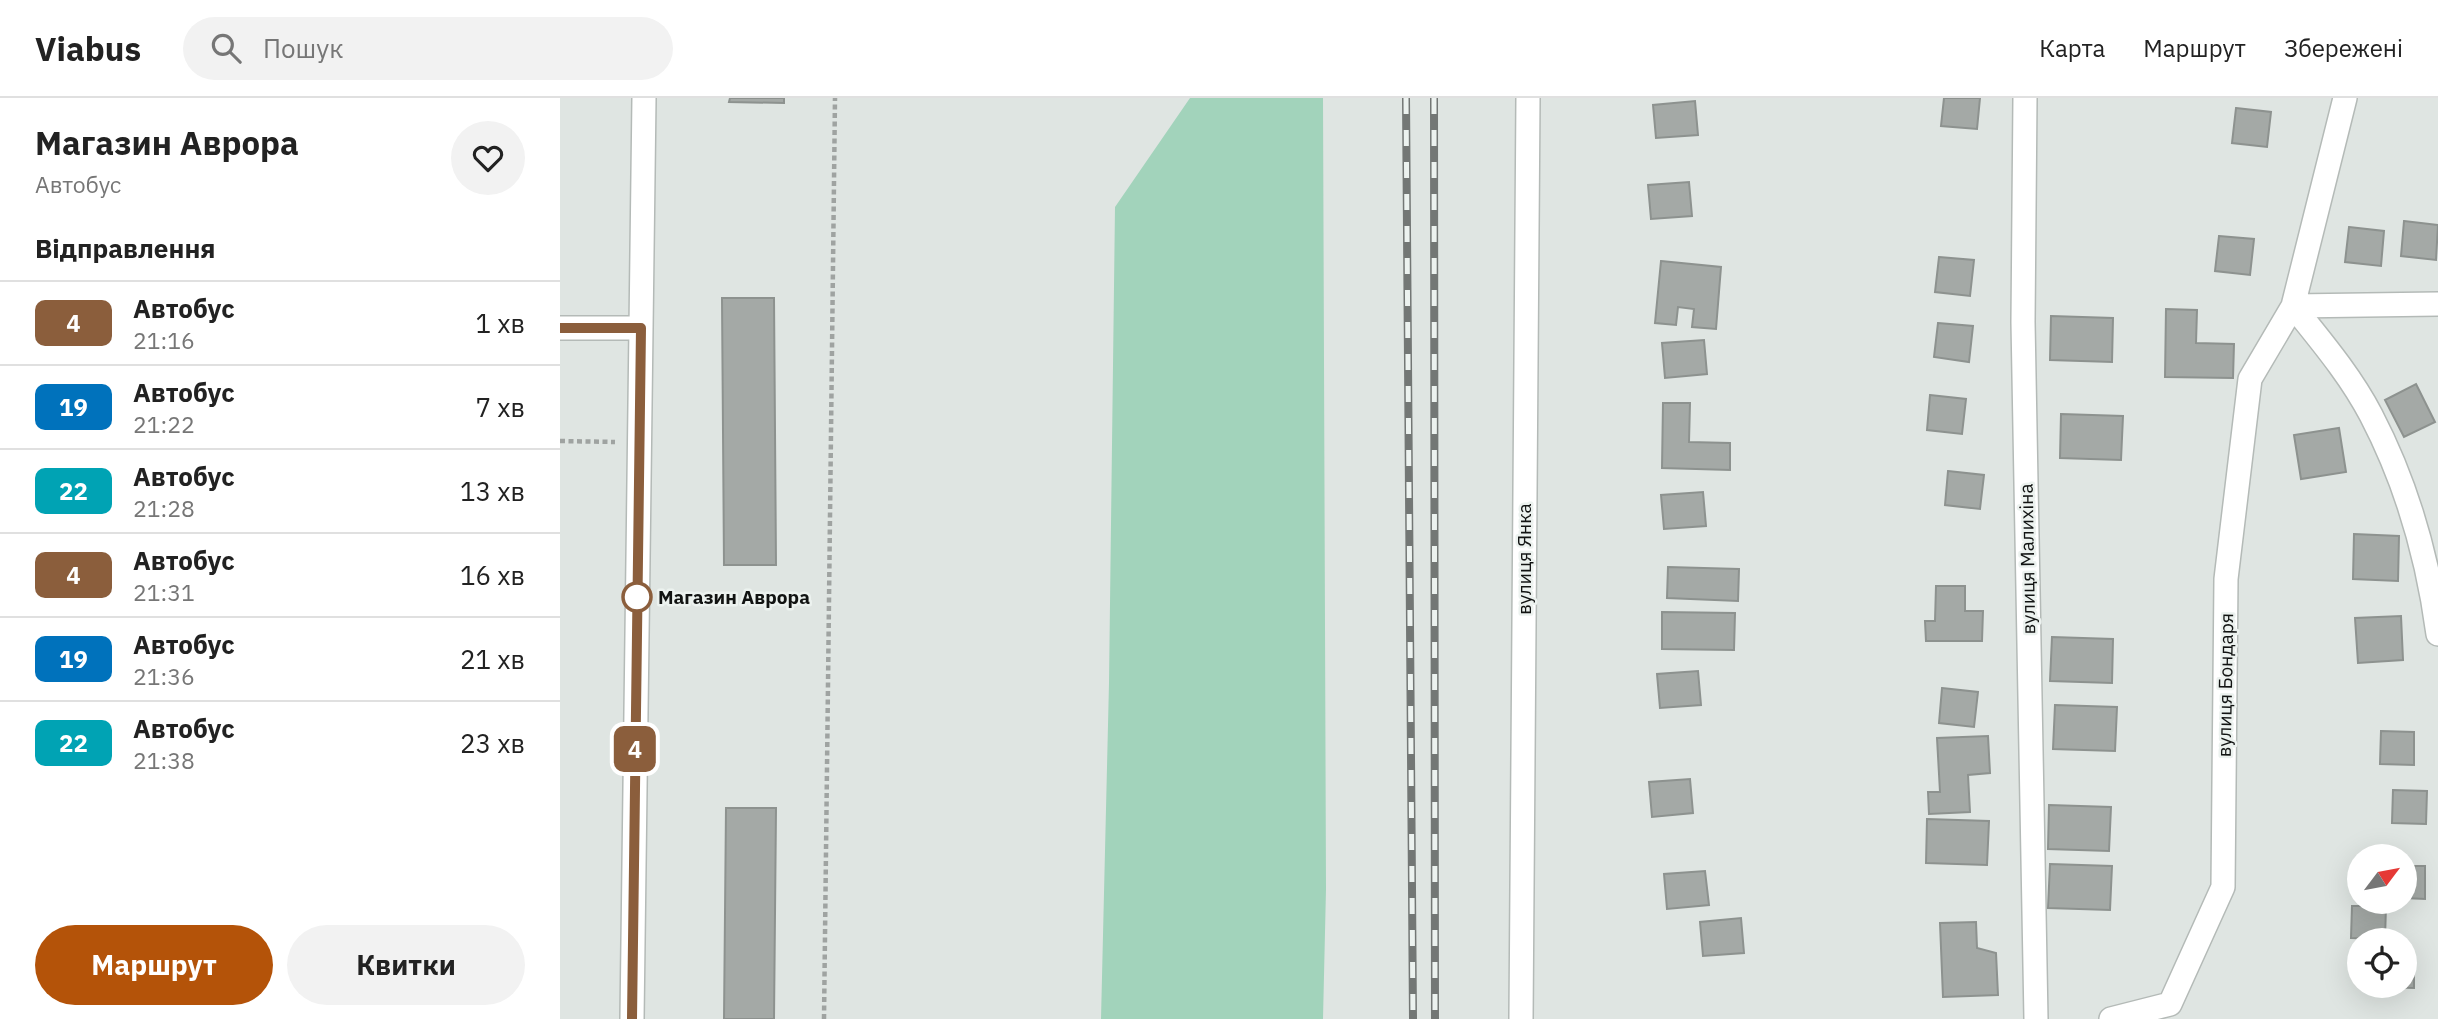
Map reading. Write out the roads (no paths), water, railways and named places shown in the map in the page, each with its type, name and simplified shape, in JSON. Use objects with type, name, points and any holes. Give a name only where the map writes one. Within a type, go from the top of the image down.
[{"type":"street","points":[[632,1019],[644,98]]},
{"type":"street","name":"вулиця Янка","points":[[1521,1019],[1528,98]]},
{"type":"street","name":"вулиця Малихіна","points":[[2025,98],[2023,322],[2036,1019]]},
{"type":"street","name":"вулиця Бондаря","points":[[2111,1019],[2170,1004],[2223,887],[2226,579],[2250,379],[2293,306],[2345,98]]},
{"type":"street","points":[[2293,306],[2438,304]]},
{"type":"street","points":[[2293,306],[2334,356],[2370,414],[2401,481],[2432,588],[2438,634]]},
{"type":"street","points":[[560,328],[641,328]]},
{"type":"railway","points":[[1406,98],[1413,1019]]},
{"type":"railway","points":[[1434,98],[1435,1019]]},
{"type":"place","name":"Магазин Аврора","points":[[637,597]]}]
